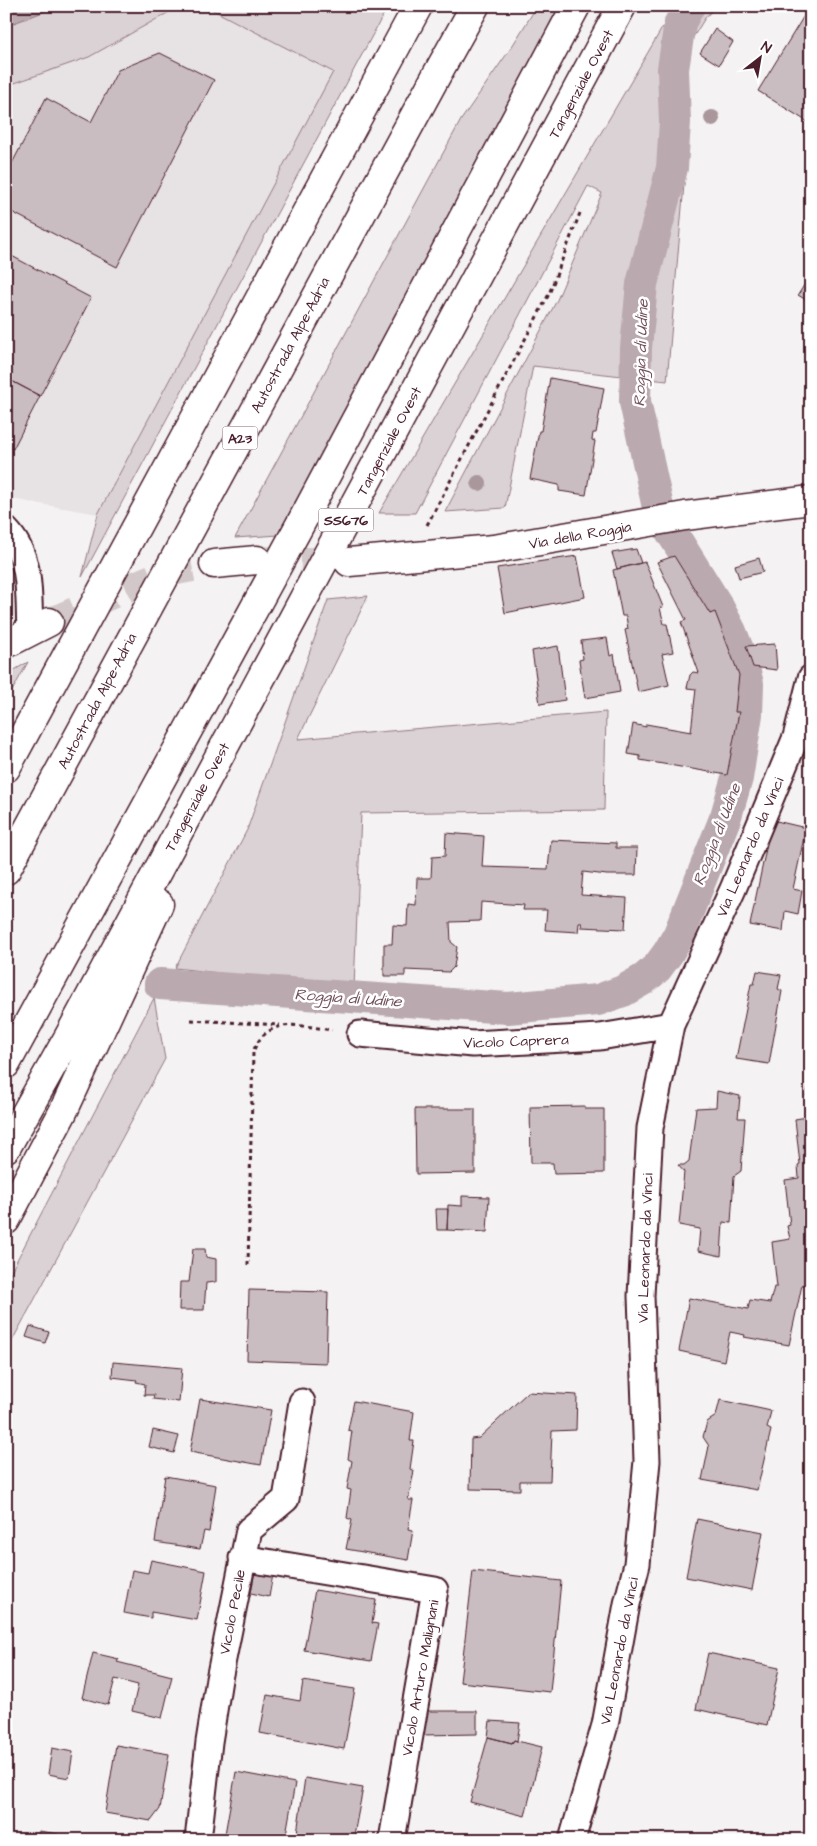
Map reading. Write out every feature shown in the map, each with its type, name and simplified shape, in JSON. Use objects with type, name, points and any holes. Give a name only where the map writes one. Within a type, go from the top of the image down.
[{"type":"main road","points":[[6,768],[418,6]]},
{"type":"main road","name":"Autostrada Alpe-Adria","points":[[6,870],[475,6]]},
{"type":"main road","name":"SS676","points":[[6,1064],[303,519],[576,6]]},
{"type":"main road","name":"Tangenziale Ovest","points":[[6,1148],[70,1034],[622,6]]},
{"type":"main road","name":"Via della Roggia","points":[[349,562],[494,549],[685,516],[811,500]]},
{"type":"main road","points":[[214,564],[257,560]]},
{"type":"main road","points":[[6,1220],[63,1112],[276,650]]},
{"type":"street","points":[[6,530],[18,545],[25,561],[28,632]]},
{"type":"street","name":"Via Leonardo da Vinci","points":[[572,1840],[605,1725],[627,1604],[637,1564],[647,1461],[641,1296],[650,1128],[671,1025],[733,889],[796,737],[811,678]]},
{"type":"street","name":"Vicolo Caprera","points":[[360,1034],[473,1044],[600,1037],[671,1025]]},
{"type":"street","name":"Vicolo Pecile","points":[[198,1840],[216,1697],[242,1558],[249,1530],[286,1499],[302,1402]]},
{"type":"street","name":"Vicolo Arturo Malignani","points":[[242,1558],[435,1590],[392,1840]]},
{"type":"path","points":[[432,513],[549,294],[580,214]]},
{"type":"path","points":[[191,1020],[300,1026],[360,1034]]},
{"type":"path","points":[[248,1265],[253,1052],[258,1040],[264,1033],[286,1025]]},
{"type":"shaded area","points":[[6,6],[180,6],[89,57],[6,86]]},
{"type":"shaded area","points":[[6,6],[59,6],[6,26]]},
{"type":"shaded area","points":[[180,6],[205,6],[333,72],[98,514],[6,498],[6,86],[89,57]]},
{"type":"shaded area","points":[[205,6],[388,6],[82,577],[98,514],[333,72]]},
{"type":"shaded area","points":[[537,6],[564,6],[279,535],[235,538],[461,120],[511,48]]},
{"type":"shaded area","points":[[675,6],[716,6],[705,18],[687,47],[685,173],[667,381],[533,366],[505,508],[445,512],[557,300],[602,193],[588,186],[415,513],[379,513]]},
{"type":"shaded area","points":[[368,596],[298,739],[606,712],[604,810],[361,813],[354,988],[175,968],[247,830],[328,600]]},
{"type":"shaded area","points":[[28,662],[6,702],[6,675]]},
{"type":"shaded area","points":[[154,998],[165,1059],[6,1352],[6,1281]]},
{"type":"building","points":[[811,6],[811,124],[758,91]]},
{"type":"building","points":[[715,29],[733,42],[719,65],[700,53]]},
{"type":"building","points":[[160,53],[214,80],[117,267],[6,209],[6,175],[46,98],[91,122],[118,70]]},
{"type":"building","points":[[6,253],[91,298],[40,396],[6,378]]},
{"type":"building","points":[[811,274],[811,303],[798,295]]},
{"type":"building","points":[[6,378],[40,396],[13,449],[6,445]]},
{"type":"building","points":[[550,378],[604,388],[596,433],[593,433],[592,440],[595,441],[586,495],[559,491],[559,485],[530,479]]},
{"type":"building","points":[[636,549],[641,563],[617,569],[612,553]]},
{"type":"building","points":[[577,556],[585,597],[505,613],[497,568]]},
{"type":"building","points":[[674,556],[710,614],[715,612],[739,675],[735,712],[739,712],[727,775],[640,760],[640,756],[628,754],[633,724],[646,727],[646,724],[691,732],[696,689],[687,688],[690,675],[693,672],[699,673],[681,622],[686,620],[657,562]]},
{"type":"building","points":[[759,558],[763,572],[739,578],[735,565]]},
{"type":"building","points":[[645,562],[663,607],[660,608],[664,624],[667,624],[673,652],[662,654],[669,685],[638,692],[625,630],[628,629],[626,616],[622,616],[613,570]]},
{"type":"building","points":[[607,638],[610,656],[614,654],[620,692],[585,698],[579,660],[583,659],[581,641]]},
{"type":"building","points":[[775,644],[777,670],[753,667],[746,646]]},
{"type":"building","points":[[558,646],[565,700],[540,704],[532,651]]},
{"type":"building","points":[[772,820],[806,828],[793,889],[802,891],[798,914],[785,911],[783,931],[750,925]]},
{"type":"building","points":[[446,833],[484,836],[482,867],[548,869],[551,840],[616,843],[616,848],[637,848],[636,875],[607,875],[583,872],[581,895],[627,898],[625,929],[581,927],[582,923],[579,923],[578,932],[545,930],[547,910],[523,910],[524,905],[481,902],[480,921],[450,922],[451,942],[457,947],[454,967],[449,972],[405,970],[405,976],[384,976],[384,944],[392,944],[393,925],[407,926],[408,904],[416,905],[417,878],[431,878],[432,857],[445,856]]},
{"type":"building","points":[[757,971],[781,975],[778,989],[782,991],[769,1064],[736,1059],[751,984],[754,984]]},
{"type":"building","points":[[811,1071],[811,1097],[806,1096]]},
{"type":"building","points":[[717,1091],[740,1096],[738,1118],[745,1118],[741,1171],[734,1176],[731,1223],[723,1222],[721,1256],[698,1251],[700,1229],[679,1225],[684,1172],[678,1165],[684,1165],[689,1161],[696,1108],[716,1107]]},
{"type":"building","points":[[811,1097],[811,1224],[809,1224],[811,1238],[811,1284],[802,1285],[789,1345],[744,1337],[745,1335],[730,1332],[724,1361],[679,1351],[689,1298],[748,1309],[750,1300],[770,1303],[774,1287],[777,1287],[772,1242],[790,1239],[787,1226],[790,1225],[785,1180],[799,1178],[798,1165],[800,1164],[795,1119],[807,1117]]},
{"type":"building","points":[[585,1106],[585,1109],[604,1109],[604,1173],[554,1174],[553,1163],[531,1163],[530,1107]]},
{"type":"building","points":[[415,1109],[475,1109],[475,1173],[416,1174]]},
{"type":"building","points":[[462,1196],[489,1197],[487,1232],[447,1230],[448,1205],[462,1206]]},
{"type":"building","points":[[436,1209],[448,1209],[447,1230],[437,1230]]},
{"type":"building","points":[[193,1249],[205,1249],[206,1257],[216,1259],[216,1282],[206,1283],[204,1310],[179,1310],[180,1282],[189,1282]]},
{"type":"building","points":[[249,1290],[328,1292],[326,1363],[247,1360]]},
{"type":"building","points":[[30,1326],[49,1332],[45,1343],[26,1337]]},
{"type":"building","points":[[113,1362],[182,1368],[179,1402],[153,1399],[154,1395],[144,1395],[145,1384],[136,1382],[137,1380],[112,1377]]},
{"type":"building","points":[[528,1392],[577,1395],[576,1430],[552,1431],[550,1481],[520,1481],[520,1490],[470,1489],[471,1439],[479,1438]]},
{"type":"building","points":[[200,1399],[271,1410],[261,1465],[190,1452]]},
{"type":"building","points":[[720,1400],[771,1411],[767,1428],[771,1430],[757,1490],[702,1480],[709,1446],[703,1437],[707,1422],[716,1416]]},
{"type":"building","points":[[354,1401],[414,1412],[410,1441],[414,1441],[410,1469],[414,1471],[408,1500],[413,1500],[408,1529],[413,1530],[408,1560],[346,1549],[352,1520],[347,1518],[351,1490],[347,1489],[352,1461],[348,1459],[352,1431],[348,1430]]},
{"type":"building","points":[[153,1430],[179,1436],[174,1453],[149,1447]]},
{"type":"building","points":[[165,1476],[216,1485],[209,1532],[204,1531],[200,1549],[155,1542]]},
{"type":"building","points":[[697,1519],[763,1532],[752,1590],[686,1577]]},
{"type":"building","points":[[151,1560],[206,1571],[197,1620],[151,1612],[151,1618],[124,1613],[132,1570],[148,1573]]},
{"type":"building","points":[[255,1571],[273,1574],[269,1597],[251,1593]]},
{"type":"building","points":[[473,1571],[561,1581],[550,1692],[460,1682]]},
{"type":"building","points":[[315,1590],[376,1600],[372,1623],[378,1624],[371,1661],[304,1650]]},
{"type":"building","points":[[93,1653],[119,1659],[117,1662],[172,1676],[162,1718],[132,1711],[138,1685],[115,1679],[108,1705],[82,1698]]},
{"type":"building","points":[[708,1653],[779,1668],[767,1725],[696,1709]]},
{"type":"building","points":[[303,1681],[355,1689],[344,1749],[260,1733],[267,1695],[300,1701]]},
{"type":"building","points":[[424,1711],[477,1711],[477,1734],[421,1735]]},
{"type":"building","points":[[490,1721],[520,1723],[517,1741],[514,1740],[512,1743],[488,1737]]},
{"type":"building","points":[[488,1737],[512,1743],[514,1740],[542,1747],[525,1816],[470,1802]]},
{"type":"building","points":[[116,1745],[169,1754],[160,1809],[151,1821],[105,1813]]},
{"type":"building","points":[[52,1748],[73,1752],[69,1778],[48,1774]]},
{"type":"building","points":[[236,1772],[295,1783],[285,1840],[259,1840],[225,1834]]},
{"type":"building","points":[[305,1778],[363,1788],[353,1840],[336,1840],[297,1833]]},
{"type":"building","points":[[39,1831],[58,1834],[56,1840],[37,1840]]},
{"type":"building","points":[[100,1836],[121,1840],[99,1840]]},
{"type":"building","points":[[402,1836],[421,1840],[401,1840]]},
{"type":"waterway","name":"Roggia di Udine","points":[[160,984],[508,1008],[598,1000],[623,991],[644,979],[657,968],[679,934],[726,816],[737,778],[747,714],[748,684],[741,657],[731,632],[718,607],[659,512],[635,402],[636,348],[642,284],[672,168],[675,122],[673,69],[680,23],[689,6]]},
{"type":"tunnel","points":[[259,560],[346,562]]},
{"type":"tunnel","points":[[49,622],[161,574],[214,564]]}]
